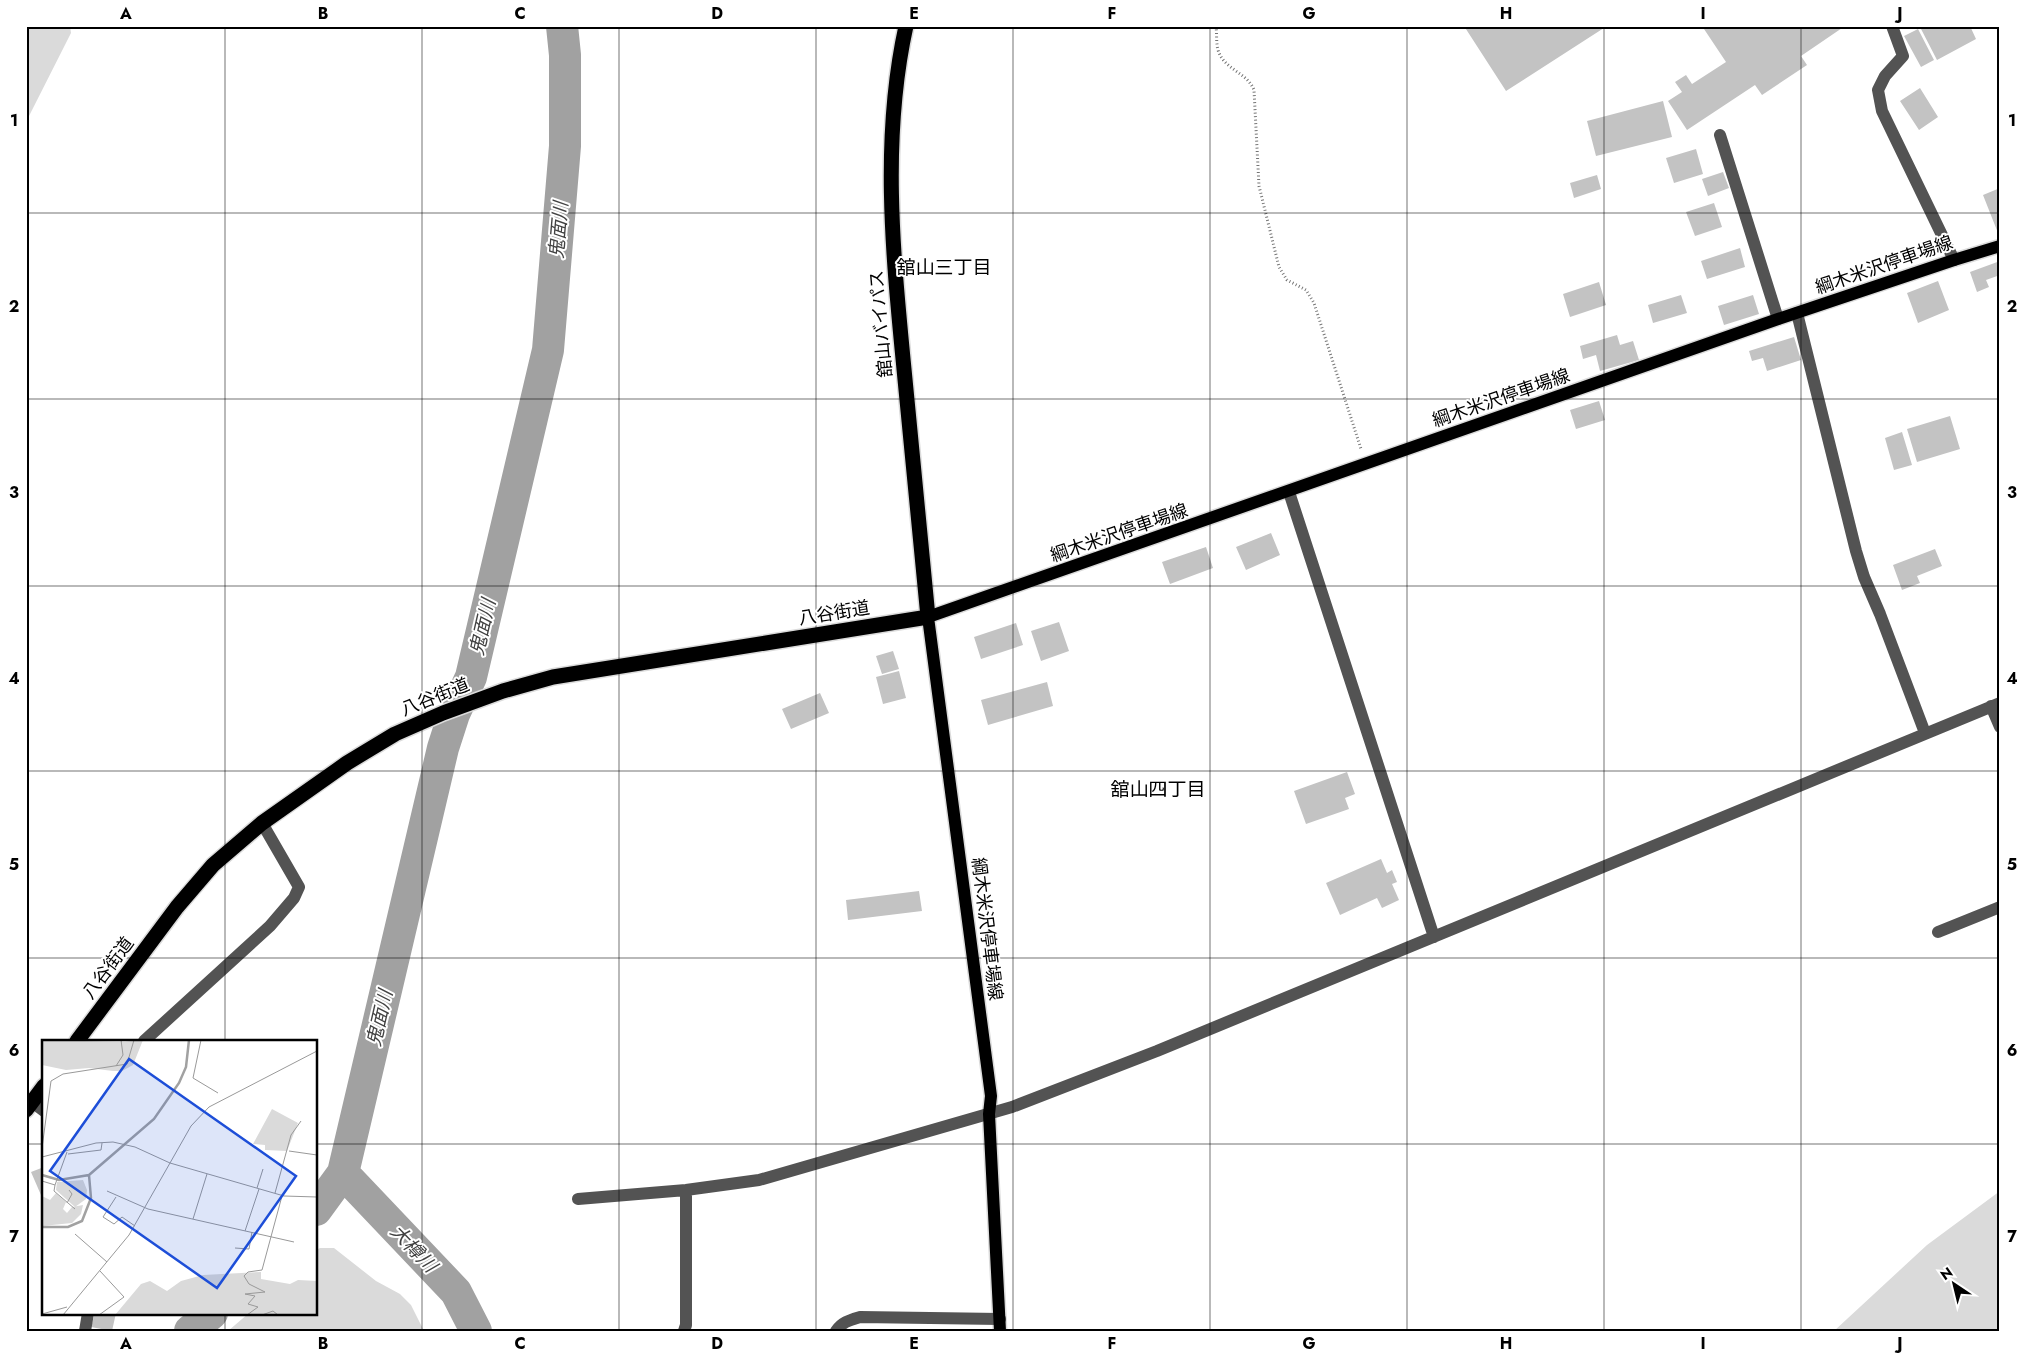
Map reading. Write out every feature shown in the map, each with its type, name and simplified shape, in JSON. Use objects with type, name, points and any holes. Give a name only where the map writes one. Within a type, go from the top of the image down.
[{"type":"highway","name":"舘山バイパス","points":[[906,26],[899,56],[890,186],[898,312],[928,618]]},
{"type":"highway","name":"八谷街道","points":[[78,1040],[176,907],[213,865],[262,823],[347,763],[395,734],[443,712],[503,690],[554,677],[928,618]]},
{"type":"highway","points":[[34,1107],[42,1090]]},
{"type":"main road","name":"綱木米沢停車場線","points":[[1000,1325],[989,1114],[991,1096],[928,618],[1778,319],[2000,246]]},
{"type":"street","points":[[1892,26],[1903,56],[1885,76],[1878,90],[1882,111],[1954,260]]},
{"type":"street","points":[[1720,135],[1778,319]]},
{"type":"street","points":[[1797,313],[1856,551],[1864,577],[1925,733]]},
{"type":"street","points":[[1289,492],[1434,937]]},
{"type":"street","points":[[578,1199],[686,1190],[759,1180],[1012,1108],[1157,1051],[1996,705],[2000,727]]},
{"type":"street","points":[[145,1040],[270,926],[294,898],[300,887],[262,823]]},
{"type":"street","points":[[1938,932],[2000,907]]},
{"type":"street","points":[[684,1331],[686,1325],[687,1288],[686,1190]]},
{"type":"street","points":[[85,1331],[88,1314]]},
{"type":"street","points":[[836,1331],[839,1326],[849,1320],[860,1317],[1000,1325]]},
{"type":"path","points":[[1216,26],[1218,50],[1225,63],[1251,80],[1254,90],[1259,186],[1279,267],[1287,280],[1306,290],[1314,303],[1366,464]]},
{"type":"shaded area","points":[[26,26],[70,26],[71,33],[26,122]]},
{"type":"shaded area","points":[[2000,1191],[2000,1331],[1834,1331],[1927,1245]]},
{"type":"shaded area","points":[[334,1248],[376,1281],[400,1294],[411,1305],[424,1331],[228,1331],[248,1314],[318,1314],[318,1249]]},
{"type":"building","points":[[1464,26],[1607,26],[1506,91]]},
{"type":"building","points":[[1702,26],[1845,26],[1801,56],[1807,65],[1762,95],[1755,85],[1687,130],[1668,101],[1682,92],[1675,82],[1686,75],[1692,84],[1726,62]]},
{"type":"building","points":[[1970,26],[1976,39],[1937,60],[1920,27]]},
{"type":"building","points":[[1918,29],[1934,60],[1921,67],[1904,36]]},
{"type":"building","points":[[1920,88],[1938,117],[1919,130],[1900,101]]},
{"type":"building","points":[[1663,101],[1672,137],[1596,156],[1587,121]]},
{"type":"building","points":[[1696,149],[1703,174],[1674,183],[1666,158]]},
{"type":"building","points":[[1723,172],[1729,188],[1708,196],[1702,179]]},
{"type":"building","points":[[1597,175],[1601,189],[1574,198],[1570,183]]},
{"type":"building","points":[[2000,188],[2000,232],[1998,233],[1983,195]]},
{"type":"building","points":[[1714,203],[1722,227],[1695,236],[1686,212]]},
{"type":"building","points":[[1740,248],[1745,267],[1707,279],[1701,261]]},
{"type":"building","points":[[2000,261],[2000,275],[1986,280],[1989,287],[1977,292],[1970,272]]},
{"type":"building","points":[[1938,281],[1949,310],[1918,323],[1907,293]]},
{"type":"building","points":[[1599,282],[1606,305],[1570,317],[1563,294]]},
{"type":"building","points":[[1681,295],[1687,313],[1653,323],[1648,305]]},
{"type":"building","points":[[1753,295],[1759,314],[1724,325],[1718,306]]},
{"type":"building","points":[[1617,335],[1620,345],[1633,341],[1639,360],[1600,371],[1596,355],[1583,359],[1580,346]]},
{"type":"building","points":[[1794,337],[1801,360],[1767,371],[1763,358],[1752,361],[1749,351]]},
{"type":"building","points":[[1599,401],[1605,420],[1576,429],[1570,410]]},
{"type":"building","points":[[1950,416],[1960,449],[1917,462],[1907,429]]},
{"type":"building","points":[[1902,432],[1912,465],[1894,470],[1885,438]]},
{"type":"building","points":[[1271,533],[1280,555],[1246,570],[1236,547]]},
{"type":"building","points":[[1206,547],[1213,568],[1170,584],[1162,562]]},
{"type":"building","points":[[1935,549],[1942,566],[1917,576],[1920,583],[1902,590],[1893,565]]},
{"type":"building","points":[[1059,622],[1069,651],[1041,661],[1031,631]]},
{"type":"building","points":[[1016,623],[1023,645],[981,659],[974,637]]},
{"type":"building","points":[[893,651],[899,669],[882,674],[876,656]]},
{"type":"building","points":[[899,671],[906,698],[883,704],[876,677]]},
{"type":"building","points":[[1047,682],[1053,706],[988,725],[981,700]]},
{"type":"building","points":[[820,693],[829,713],[791,729],[782,709]]},
{"type":"building","points":[[1347,772],[1355,794],[1345,798],[1349,809],[1306,824],[1294,791]]},
{"type":"building","points":[[1381,859],[1387,873],[1392,870],[1397,882],[1392,884],[1399,900],[1382,908],[1377,898],[1340,915],[1326,883]]},
{"type":"building","points":[[919,891],[922,911],[848,920],[846,900]]},
{"type":"building","points":[[42,1168],[42,1197],[31,1172]]},
{"type":"building","points":[[95,1314],[116,1314],[112,1331],[91,1327]]},
{"type":"waterway","name":"鬼面川","points":[[318,1207],[343,1173],[443,748],[454,714],[471,677],[548,350],[565,146],[565,55],[562,26]]},
{"type":"waterway","name":"大樽川","points":[[343,1173],[456,1292],[476,1331]]},
{"type":"waterway","name":"鬼面川","points":[[190,1331],[211,1314]]},
{"type":"district","name":"舘山三丁目","points":[[944,267]]},
{"type":"district","name":"舘山四丁目","points":[[1158,789]]}]
